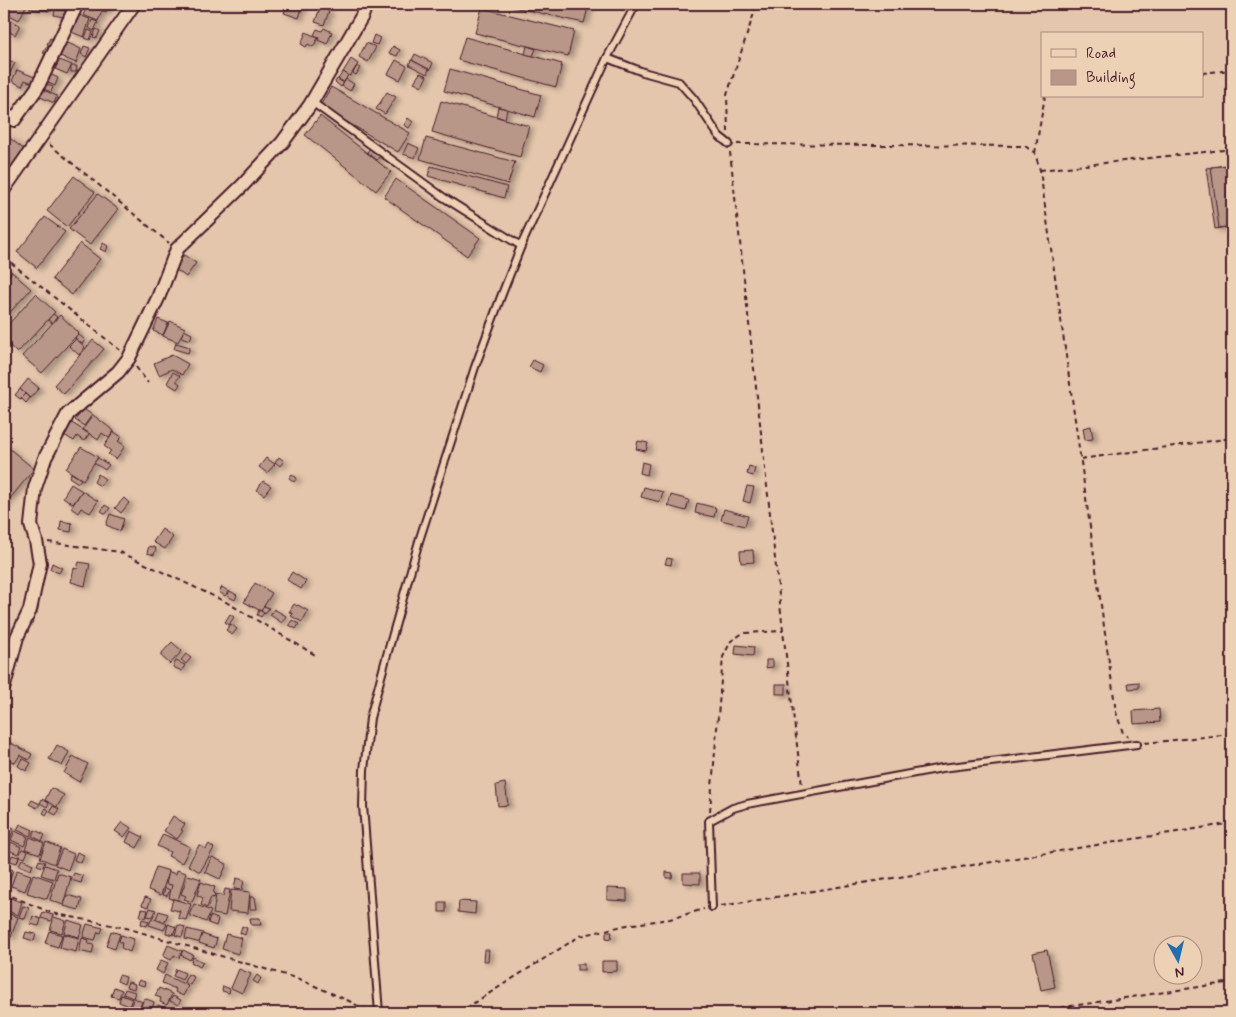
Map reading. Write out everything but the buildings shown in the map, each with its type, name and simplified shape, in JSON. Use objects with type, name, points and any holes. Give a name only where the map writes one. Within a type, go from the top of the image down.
[{"type":"street","points":[[4,113],[14,120],[37,88],[78,4]]},
{"type":"street","points":[[4,189],[134,4]]},
{"type":"street","points":[[4,686],[17,636],[30,610],[40,563],[31,525],[35,488],[50,449],[68,414],[118,372],[130,358],[158,298],[177,249],[242,186],[282,143],[312,102],[362,16],[366,4]]},
{"type":"lane","points":[[378,1013],[363,806],[364,770],[370,718],[384,662],[419,541],[475,367],[521,246],[607,58],[636,4]]},
{"type":"lane","points":[[607,58],[643,72],[679,82],[694,100],[718,136],[729,144]]},
{"type":"lane","points":[[312,102],[443,197],[521,246]]},
{"type":"lane","points":[[712,907],[710,821],[733,808],[803,793],[942,768],[1137,744]]},
{"type":"path","points":[[757,4],[727,95],[729,144],[783,631],[803,793]]},
{"type":"path","points":[[1204,73],[1232,70]]},
{"type":"path","points":[[1045,98],[1035,153],[1040,170],[1116,712],[1123,733],[1137,744],[1232,734]]},
{"type":"path","points":[[40,136],[177,249]]},
{"type":"path","points":[[729,144],[1024,146],[1035,153]]},
{"type":"path","points":[[1040,170],[1232,149]]},
{"type":"path","points":[[4,257],[130,358],[148,383]]},
{"type":"path","points":[[1080,459],[1232,438]]},
{"type":"path","points":[[36,541],[120,552],[226,602],[317,656]]},
{"type":"path","points":[[710,821],[723,657],[731,641],[743,633],[783,631]]},
{"type":"path","points":[[458,1013],[580,936],[627,925],[670,919],[712,907],[1232,823]]},
{"type":"path","points":[[4,893],[52,913],[126,928],[299,979],[371,1013]]},
{"type":"path","points":[[1025,1013],[1232,982]]}]
